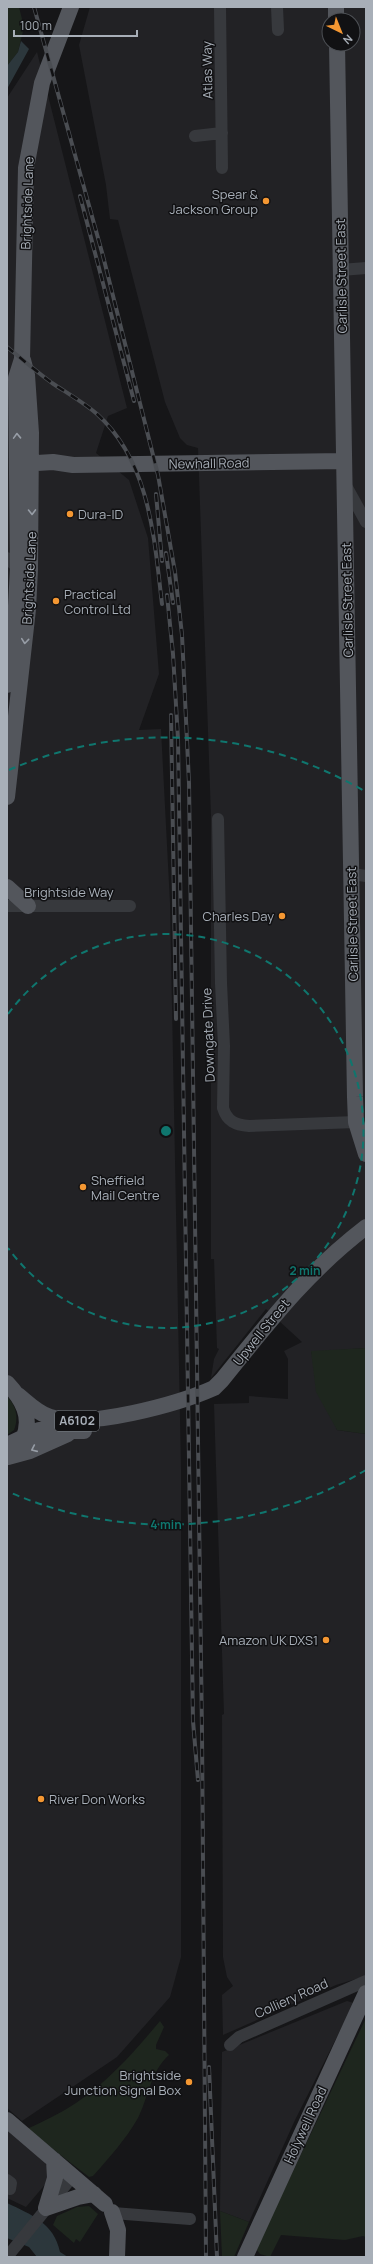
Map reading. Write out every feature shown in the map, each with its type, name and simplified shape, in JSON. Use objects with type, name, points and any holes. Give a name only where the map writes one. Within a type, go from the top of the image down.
[{"type":"main road","name":"Brightside Lane","points":[[7,797],[28,609],[14,392],[22,359],[27,209],[26,168],[42,84],[71,7]]},
{"type":"main road","name":"Carlisle Street East","points":[[337,52],[344,461],[359,875],[356,1122],[366,1154]]},
{"type":"main road","name":"Brightside Lane","points":[[14,392],[27,375],[22,359]]},
{"type":"main road","name":"Brightside Lane","points":[[7,685],[16,606],[12,563],[17,518],[19,469],[31,432],[14,392]]},
{"type":"main road","points":[[31,432],[57,463]]},
{"type":"main road","name":"Newhall Road","points":[[19,469],[57,463],[73,465],[344,461]]},
{"type":"main road","name":"Newhall Road","points":[[19,469],[54,471],[73,465]]},
{"type":"main road","points":[[7,494],[17,518]]},
{"type":"main road","points":[[7,887],[28,906]]},
{"type":"main road","name":"Upwell Street","points":[[12,1389],[46,1415],[75,1421],[98,1419],[142,1410],[211,1389],[218,1385],[302,1283],[325,1260],[366,1227]]},
{"type":"main road","points":[[7,1458],[16,1450],[24,1436],[27,1417],[12,1389]]},
{"type":"main road","name":"Upwell Street","points":[[7,1445],[39,1430],[84,1431],[117,1422],[142,1410]]},
{"type":"main road","points":[[7,1458],[30,1451],[62,1436],[84,1431]]},
{"type":"main road","name":"Holywell Road","points":[[245,2257],[366,1993]]},
{"type":"main road","points":[[7,2120],[106,2206],[118,2230],[117,2257]]},
{"type":"main road","points":[[44,2211],[55,2178],[54,2160]]},
{"type":"main road","points":[[44,2211],[78,2197],[106,2206]]},
{"type":"street","name":"Atlas Way","points":[[220,7],[222,168]]},
{"type":"street","points":[[277,7],[278,30]]},
{"type":"street","points":[[195,136],[222,133]]},
{"type":"street","points":[[341,270],[366,268]]},
{"type":"street","points":[[345,484],[366,522]]},
{"type":"street","name":"Downgate Drive","points":[[218,819],[221,983],[224,1046],[223,1108],[225,1114],[228,1118],[239,1125],[249,1126],[356,1122]]},
{"type":"street","name":"Brightside Way","points":[[7,906],[130,906]]},
{"type":"street","name":"Colliery Road","points":[[230,2045],[239,2037],[366,1981]]},
{"type":"street","points":[[9,2254],[73,2176]]},
{"type":"street","points":[[106,2206],[190,2218]]},
{"type":"shaded area","points":[[7,7],[19,7],[24,27],[18,52],[7,66]]},
{"type":"shaded area","points":[[90,7],[366,7],[366,1348],[311,1352],[337,1430],[366,1434],[366,1976],[336,1985],[223,2035],[222,1995],[233,1986],[227,1977],[223,1957],[222,1715],[224,1714],[214,1404],[249,1403],[249,1396],[288,1399],[288,1359],[284,1351],[302,1342],[266,1309],[211,1378],[214,1359],[219,1349],[217,1348],[214,1259],[211,1259],[211,816],[198,448],[187,445],[180,438],[165,402],[118,220],[110,219],[106,185],[79,45]]},
{"type":"shaded area","points":[[21,41],[29,49],[7,89],[7,66],[18,52]]},
{"type":"shaded area","points":[[37,52],[127,408],[108,416],[96,453],[129,480],[148,538],[159,674],[139,730],[161,729],[170,903],[181,1469],[181,1957],[170,1997],[117,2057],[22,2121],[7,2108],[7,1445],[92,1429],[113,1423],[53,1418],[7,1383],[7,98]]},
{"type":"shaded area","points":[[366,1348],[366,1434],[337,1430],[316,1392],[311,1351]]},
{"type":"shaded area","points":[[7,1396],[13,1404],[16,1412],[16,1425],[14,1430],[7,1435]]},
{"type":"shaded area","points":[[347,2001],[354,2003],[295,2120],[249,2222],[220,2211],[222,2052]]},
{"type":"shaded area","points":[[366,2018],[366,2237],[363,2236],[345,2240],[281,2235],[270,2257],[260,2254],[256,2249]]},
{"type":"shaded area","points":[[160,2021],[164,2027],[156,2045],[156,2049],[165,2051],[169,2055],[158,2069],[150,2085],[142,2110],[133,2126],[123,2141],[93,2176],[89,2177],[27,2129],[70,2107],[100,2085],[131,2054]]},
{"type":"shaded area","points":[[7,2129],[44,2160],[49,2171],[48,2181],[26,2207],[7,2198]]},
{"type":"shaded area","points":[[7,2203],[41,2221],[53,2234],[60,2252],[68,2257],[37,2257],[29,2247],[7,2238]]},
{"type":"shaded area","points":[[89,2206],[98,2214],[80,2242],[76,2239],[74,2243],[53,2225],[57,2216],[77,2207]]},
{"type":"shaded area","points":[[220,2211],[249,2222],[234,2257],[222,2257]]},
{"type":"railway","points":[[34,7],[103,256],[158,475],[175,572],[182,635],[189,783],[202,1733],[206,2257]]},
{"type":"railway","points":[[80,196],[134,401]]},
{"type":"railway","points":[[7,347],[52,383],[97,414],[115,433],[139,478],[146,502],[152,527],[162,604]]},
{"type":"railway","points":[[156,494],[162,561]]},
{"type":"railway","points":[[166,553],[173,603]]},
{"type":"railway","points":[[167,595],[173,654],[178,739],[193,1721],[198,1780]]},
{"type":"railway","points":[[171,715],[176,1019]]},
{"type":"railway","points":[[209,2067],[217,2257]]},
{"type":"place","name":"Spear & Jackson Group","points":[[266,201]]},
{"type":"place","name":"Dura-ID","points":[[70,514]]},
{"type":"place","name":"Practical Control Ltd","points":[[56,601]]},
{"type":"place","name":"Charles Day","points":[[282,916]]},
{"type":"place","name":"Sheffield Mail Centre","points":[[83,1187]]},
{"type":"place","name":"Amazon UK DXS1","points":[[326,1640]]},
{"type":"place","name":"River Don Works","points":[[41,1799]]},
{"type":"place","name":"Brightside Junction Signal Box","points":[[189,2082]]}]
